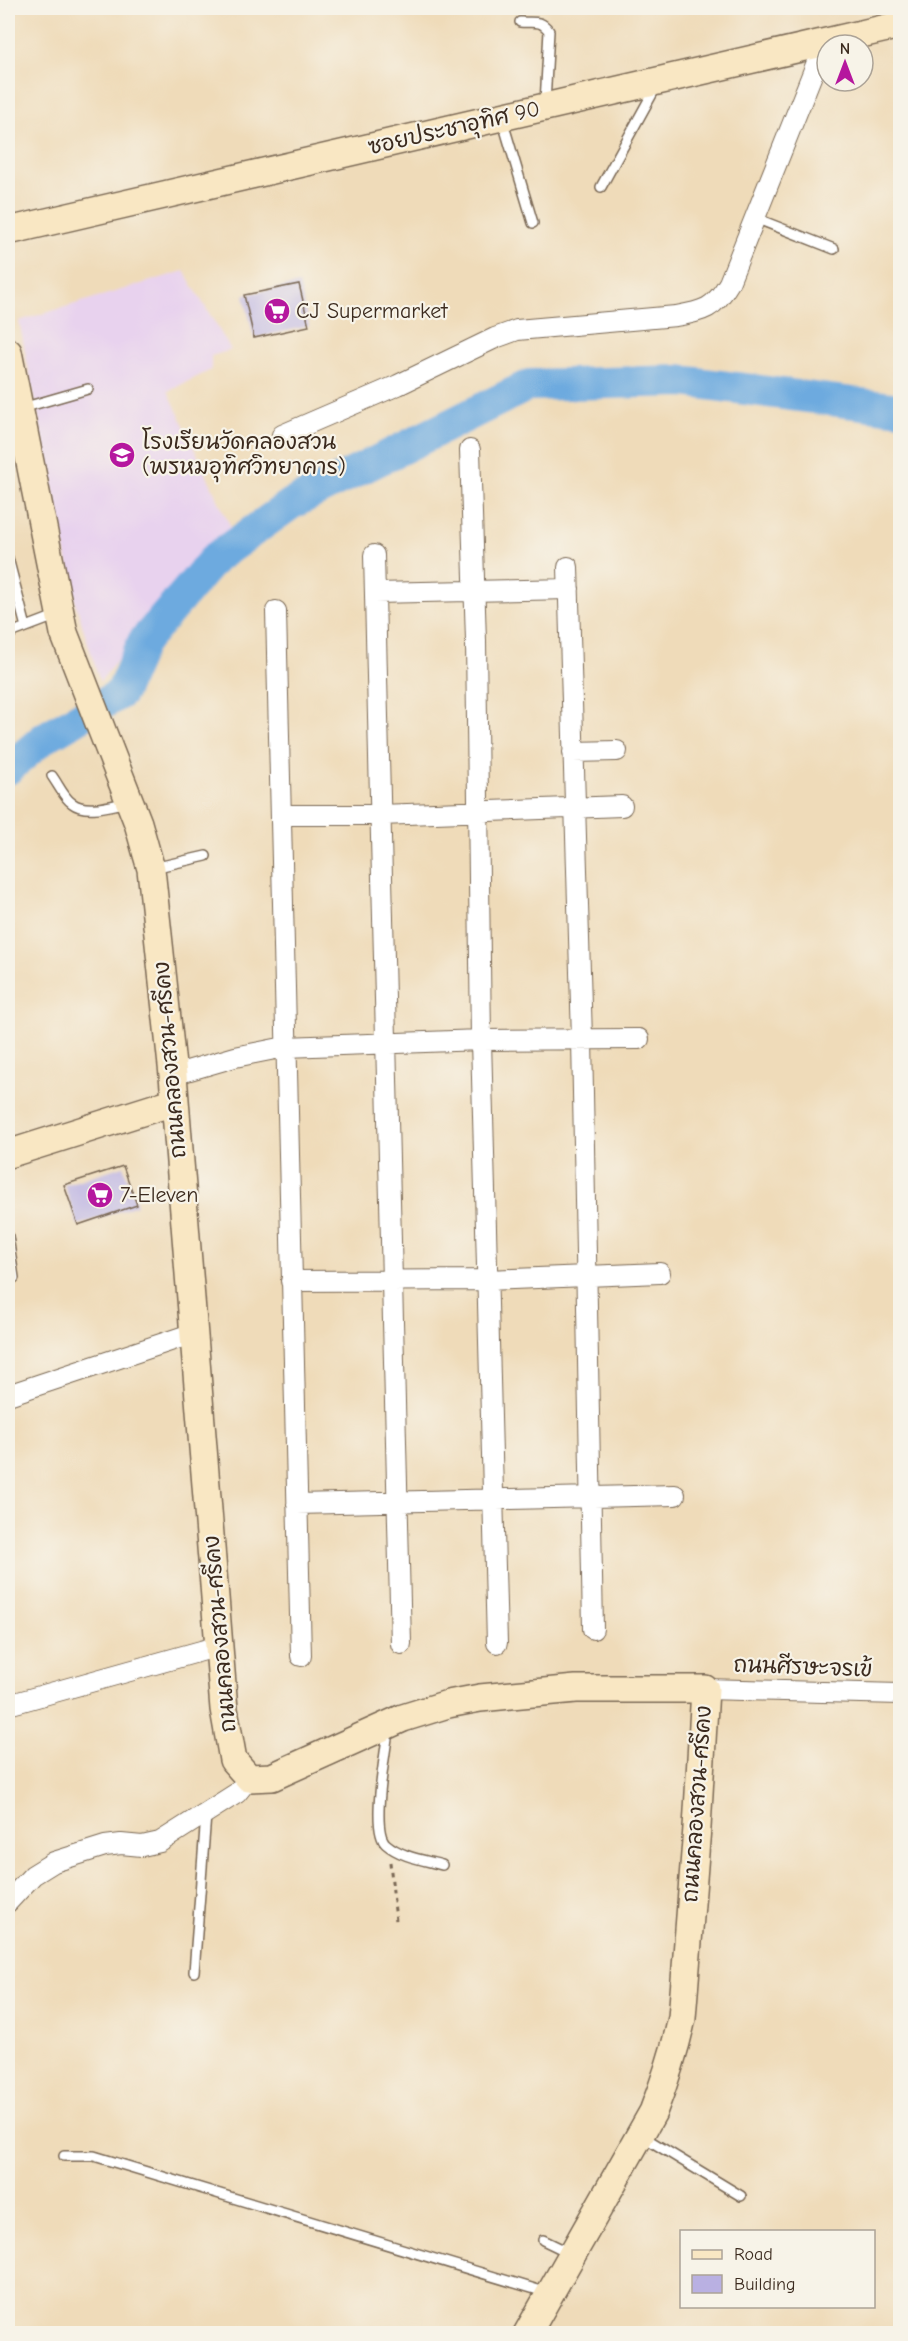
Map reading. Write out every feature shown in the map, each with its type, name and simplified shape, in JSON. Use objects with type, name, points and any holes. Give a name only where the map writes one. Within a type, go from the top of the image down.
[{"type":"street","name":"ซอยประชาอุทิศ 90","points":[[865,33],[900,25]]},
{"type":"street","name":"ซอยประชาอุทิศ 90","points":[[8,231],[815,44]]},
{"type":"street","points":[[282,435],[517,330],[676,316],[707,309],[716,303],[729,283],[815,67]]},
{"type":"street","name":"ถนนคลองสวน-ศรีคง","points":[[8,352],[64,633],[130,802],[151,869],[172,1075],[224,1709],[233,1760],[249,1778],[272,1777],[389,1725],[448,1704],[480,1698],[576,1689],[705,1689],[682,2018],[666,2079],[653,2112],[527,2334]]},
{"type":"street","points":[[470,450],[475,591],[481,1040],[497,1642]]},
{"type":"street","points":[[374,555],[400,1644]]},
{"type":"street","points":[[568,567],[582,1039],[593,1629]]},
{"type":"street","points":[[375,593],[569,589]]},
{"type":"street","points":[[276,611],[301,1656]]},
{"type":"street","points":[[573,752],[617,751]]},
{"type":"street","points":[[281,815],[380,815],[622,806]]},
{"type":"street","points":[[172,1075],[235,1057],[285,1047],[481,1040],[639,1039]]},
{"type":"street","points":[[8,1154],[173,1102]]},
{"type":"street","points":[[291,1281],[487,1280],[660,1273]]},
{"type":"street","points":[[8,1395],[194,1333]]},
{"type":"street","points":[[297,1504],[675,1495]]},
{"type":"street","points":[[8,1705],[219,1646]]},
{"type":"street","name":"ถนนศีรษะจรเข้","points":[[705,1689],[900,1694]]},
{"type":"street","points":[[8,1902],[33,1875],[54,1862],[105,1846],[122,1844],[149,1846],[160,1842],[237,1793],[249,1778]]},
{"type":"lane","points":[[520,22],[538,21],[544,24],[549,31],[545,107]]},
{"type":"lane","points":[[601,187],[660,80]]},
{"type":"lane","points":[[502,117],[533,223]]},
{"type":"lane","points":[[755,218],[834,249]]},
{"type":"lane","points":[[19,409],[88,389]]},
{"type":"lane","points":[[8,558],[26,627]]},
{"type":"lane","points":[[8,634],[60,614]]},
{"type":"lane","points":[[52,776],[70,803],[77,806],[93,808],[130,802]]},
{"type":"lane","points":[[151,869],[206,856]]},
{"type":"lane","points":[[8,1236],[14,1278]]},
{"type":"lane","points":[[389,1725],[378,1831],[384,1843],[400,1853],[442,1865]]},
{"type":"lane","points":[[194,1972],[206,1813]]},
{"type":"lane","points":[[640,2134],[741,2196]]},
{"type":"lane","points":[[63,2157],[94,2156],[551,2294]]},
{"type":"lane","points":[[543,2240],[573,2254]]},
{"type":"path","points":[[388,1845],[396,1920]]},
{"type":"shaded area","name":"โรงเรียนวัดคลองสวน (พรหมอุทิศวิทยาคาร)","points":[[184,271],[231,350],[211,356],[211,370],[168,391],[233,532],[219,551],[150,613],[133,640],[100,682],[76,605],[19,321]]},
{"type":"building","name":"CJ Supermarket","points":[[299,284],[309,326],[254,338],[244,295]]},
{"type":"building","name":"7-Eleven","points":[[123,1166],[137,1205],[78,1225],[64,1185]]},
{"type":"waterway","points":[[8,769],[44,738],[121,693],[143,642],[215,558],[291,504],[529,385],[682,381],[900,409]]},
{"type":"place","name":"CJ Supermarket","points":[[277,311]]},
{"type":"place","name":"โรงเรียนวัดคลองสวน (พรหมอุทิศวิทยาคาร)","points":[[122,455]]},
{"type":"place","name":"7-Eleven","points":[[100,1195]]}]
